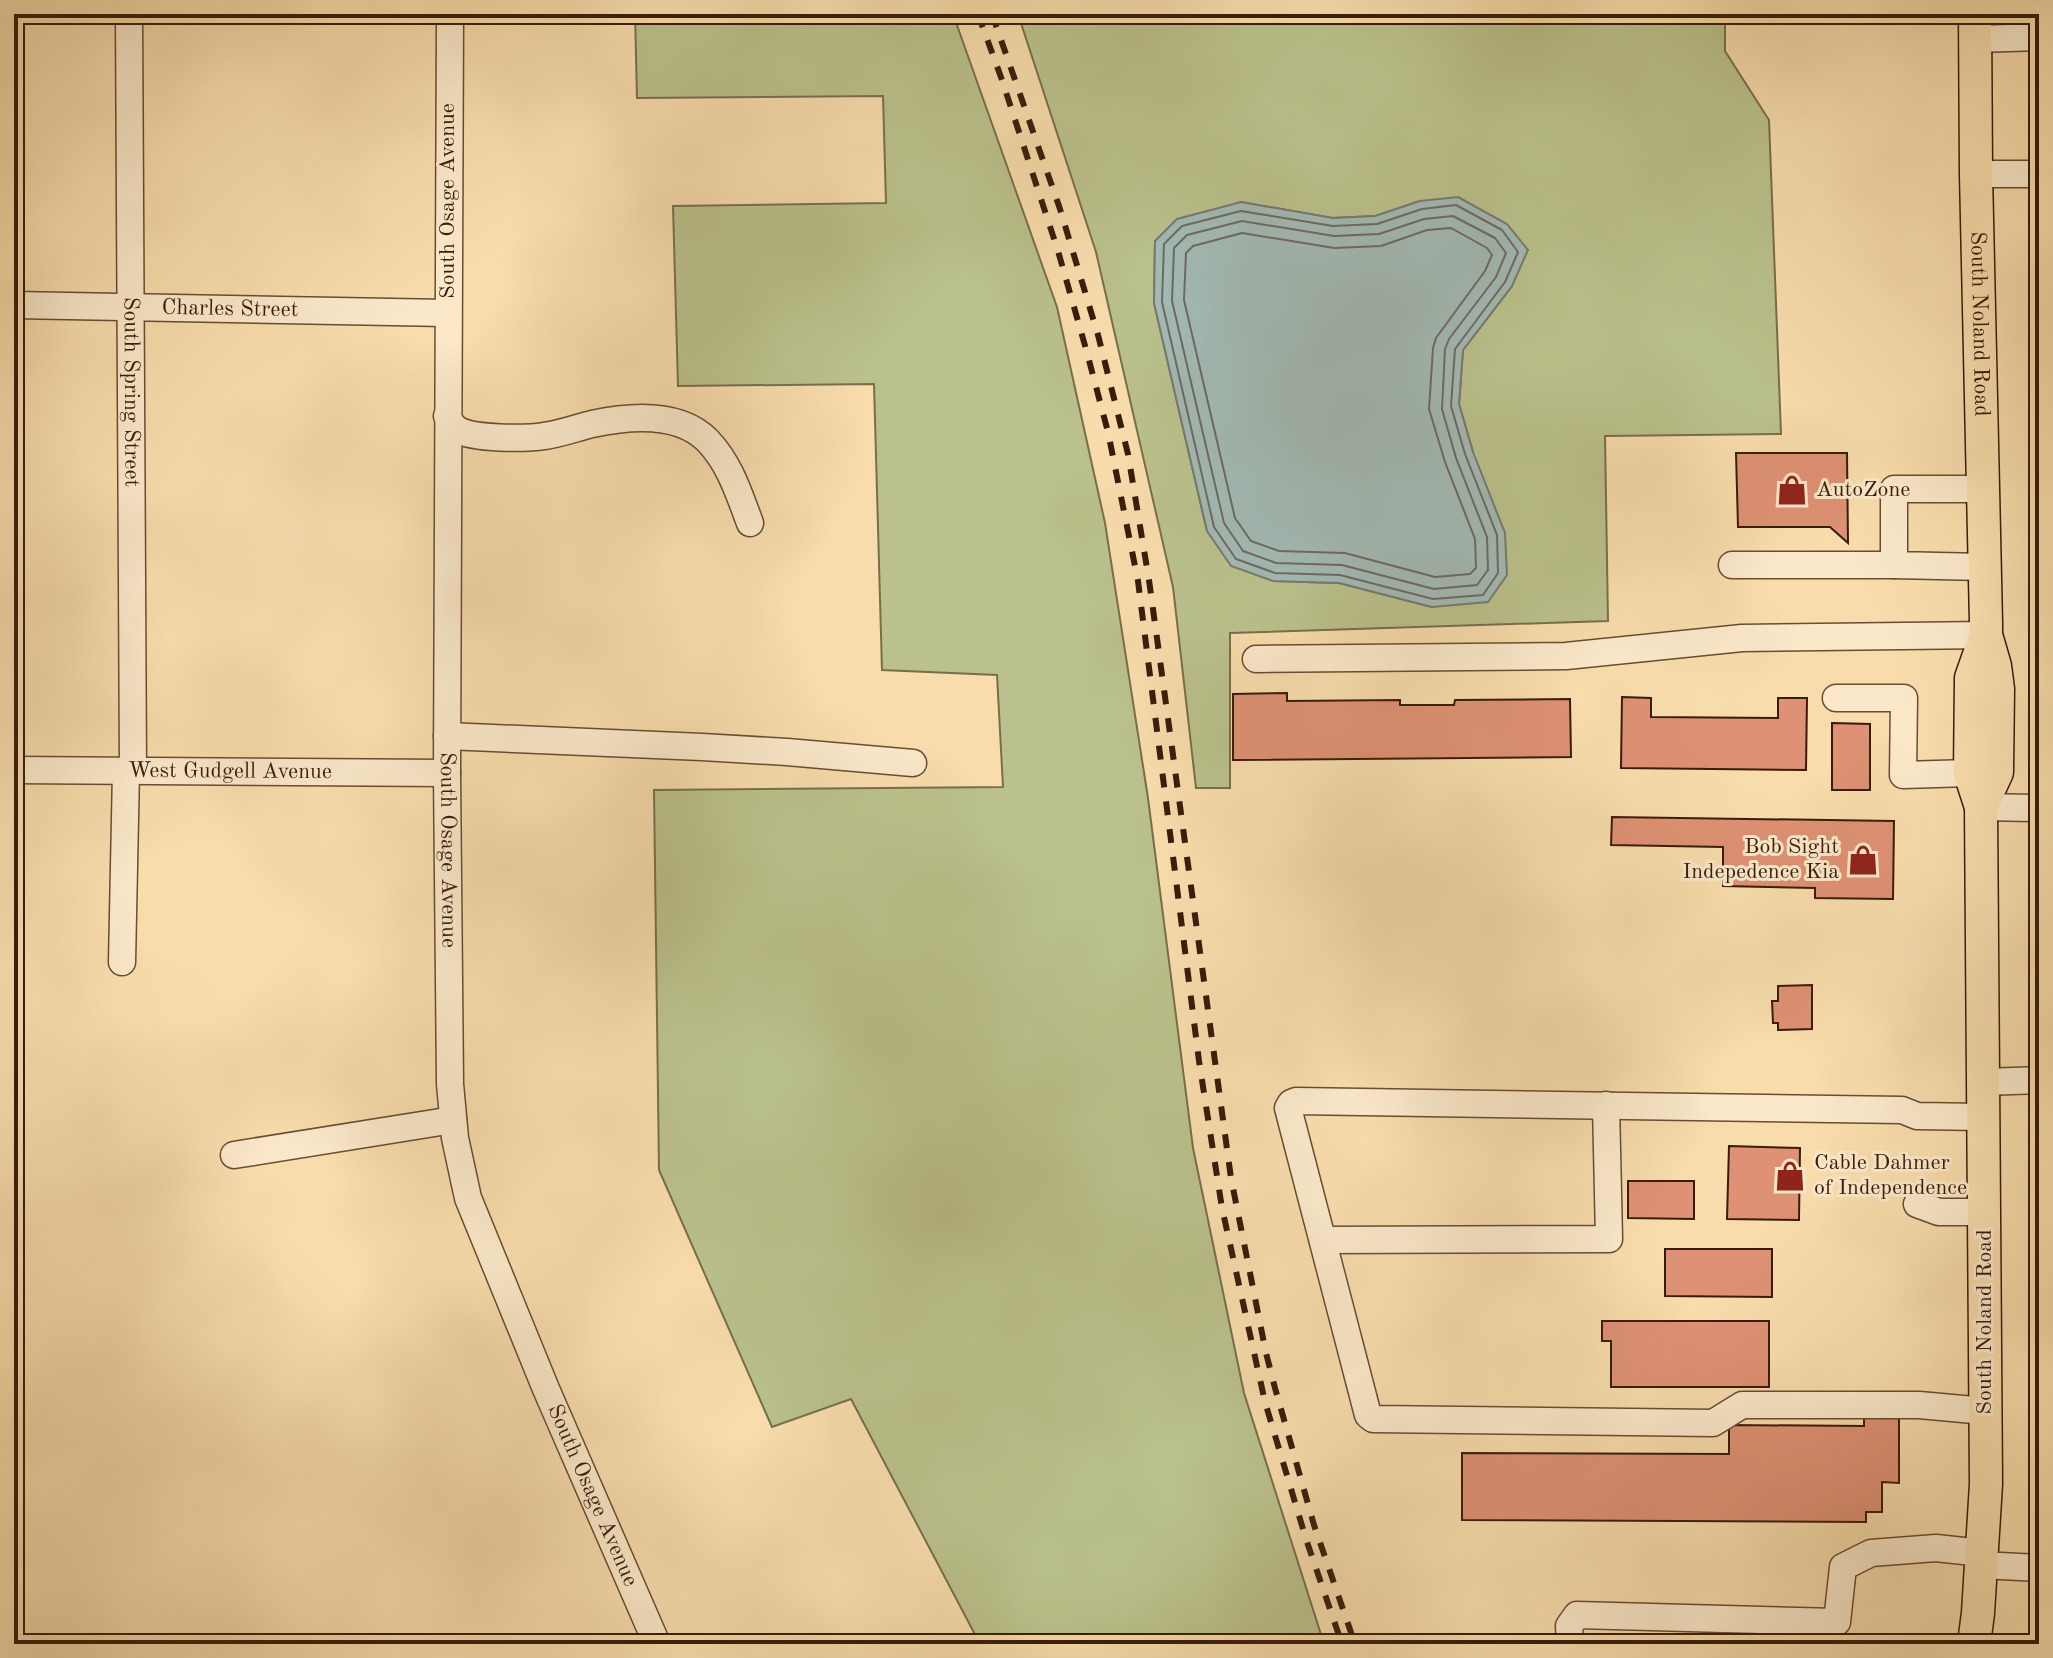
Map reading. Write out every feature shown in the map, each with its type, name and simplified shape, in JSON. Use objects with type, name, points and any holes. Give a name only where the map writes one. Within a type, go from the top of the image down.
[{"type":"main road","name":"South Noland Road","points":[[1975,26],[1986,635],[1998,689],[1997,772],[1981,807]]},
{"type":"main road","name":"South Noland Road","points":[[1974,1644],[1986,1484],[1981,807],[1970,773],[1971,678],[1986,635]]},
{"type":"street","name":"South Spring Street","points":[[122,962],[129,771],[129,14]]},
{"type":"street","name":"South Osage Avenue","points":[[450,14],[447,773],[450,1084],[455,1138],[468,1198],[546,1389],[657,1644]]},
{"type":"street","points":[[1975,26],[2039,37]]},
{"type":"street","points":[[1976,174],[2039,174]]},
{"type":"street","name":"Charles Street","points":[[14,305],[447,313]]},
{"type":"street","points":[[447,416],[451,424],[466,433],[523,437],[545,436],[613,420],[674,420],[707,440],[717,452],[732,475],[750,523]]},
{"type":"street","points":[[1894,565],[1894,489],[1983,489]]},
{"type":"street","points":[[1732,565],[1984,567]]},
{"type":"street","points":[[1256,659],[1566,656],[1742,638],[1986,635]]},
{"type":"street","points":[[1836,698],[1904,698],[1903,775],[1970,773]]},
{"type":"street","points":[[447,736],[773,751],[913,763]]},
{"type":"street","name":"West Gudgell Avenue","points":[[14,770],[447,773]]},
{"type":"street","points":[[1981,807],[2039,808]]},
{"type":"street","points":[[1983,1082],[2039,1080]]},
{"type":"street","points":[[1983,1117],[1917,1116],[1902,1110],[1606,1105],[1296,1101],[1288,1108],[1368,1415],[1373,1419],[1713,1423],[1742,1405],[1919,1405],[1985,1411]]},
{"type":"street","points":[[1323,1240],[1609,1239],[1606,1105]]},
{"type":"street","points":[[234,1155],[453,1120]]},
{"type":"street","points":[[1917,1204],[1939,1212],[1984,1212]]},
{"type":"street","points":[[1570,1644],[1569,1626],[1577,1615],[1837,1622],[1843,1567],[1871,1553],[1936,1548],[2039,1568]]},
{"type":"green space","points":[[635,14],[953,14],[1057,307],[1105,523],[1148,798],[1193,1148],[1244,1393],[1324,1644],[980,1644],[851,1399],[772,1427],[659,1170],[654,790],[1003,787],[997,675],[882,670],[874,384],[678,386],[673,206],[886,203],[883,96],[637,98]]},
{"type":"green space","points":[[1018,14],[1725,14],[1725,51],[1769,120],[1781,434],[1605,436],[1608,621],[1230,633],[1230,788],[1196,788],[1173,587],[1096,252]],"holes":[[[1420,201],[1512,286],[1463,350],[1459,404],[1473,452],[1432,607],[1339,583],[1273,581],[1207,531],[1154,303],[1155,241],[1241,202],[1332,218],[1376,216]]]},
{"type":"water","points":[[1458,197],[1507,224],[1528,250],[1512,286],[1463,350],[1459,404],[1473,452],[1505,533],[1507,575],[1488,602],[1432,607],[1339,583],[1273,581],[1231,566],[1207,531],[1154,303],[1155,241],[1177,219],[1241,202],[1333,218],[1375,216],[1420,201]]},
{"type":"building","name":"AutoZone","points":[[1736,453],[1847,453],[1848,543],[1830,527],[1738,527]]},
{"type":"building","points":[[1287,693],[1287,701],[1400,700],[1400,705],[1454,705],[1455,700],[1570,699],[1571,757],[1233,760],[1233,694]]},
{"type":"building","points":[[1622,697],[1651,698],[1651,717],[1778,718],[1778,698],[1807,698],[1806,770],[1621,768]]},
{"type":"building","points":[[1832,723],[1870,724],[1870,790],[1832,790]]},
{"type":"building","points":[[1612,817],[1894,821],[1893,899],[1815,898],[1815,888],[1723,886],[1723,847],[1611,845]]},
{"type":"building","points":[[1812,985],[1812,1029],[1778,1030],[1778,1023],[1773,1023],[1772,1001],[1778,1001],[1778,986]]},
{"type":"building","points":[[1729,1146],[1800,1148],[1799,1220],[1727,1219]]},
{"type":"building","points":[[1628,1181],[1694,1181],[1694,1219],[1628,1218]]},
{"type":"building","points":[[1665,1249],[1772,1249],[1772,1297],[1665,1296]]},
{"type":"building","points":[[1602,1321],[1769,1321],[1769,1387],[1611,1387],[1611,1341],[1602,1341]]},
{"type":"building","points":[[1864,1417],[1899,1417],[1899,1483],[1882,1482],[1882,1512],[1866,1512],[1866,1522],[1462,1520],[1462,1453],[1729,1454],[1729,1425],[1864,1426]]},
{"type":"railway","points":[[978,14],[1058,251],[1108,432],[1138,581],[1199,1061],[1222,1208],[1265,1402],[1306,1539],[1342,1644]]},
{"type":"railway","points":[[992,14],[1060,209],[1098,335],[1128,454],[1149,580],[1231,1178],[1275,1388],[1314,1525],[1355,1644]]},
{"type":"place","name":"AutoZone","points":[[1792,490]]},
{"type":"place","name":"Bob Sight Indepedence Kia","points":[[1863,860]]},
{"type":"place","name":"Cable Dahmer of Independence","points":[[1790,1176]]}]
